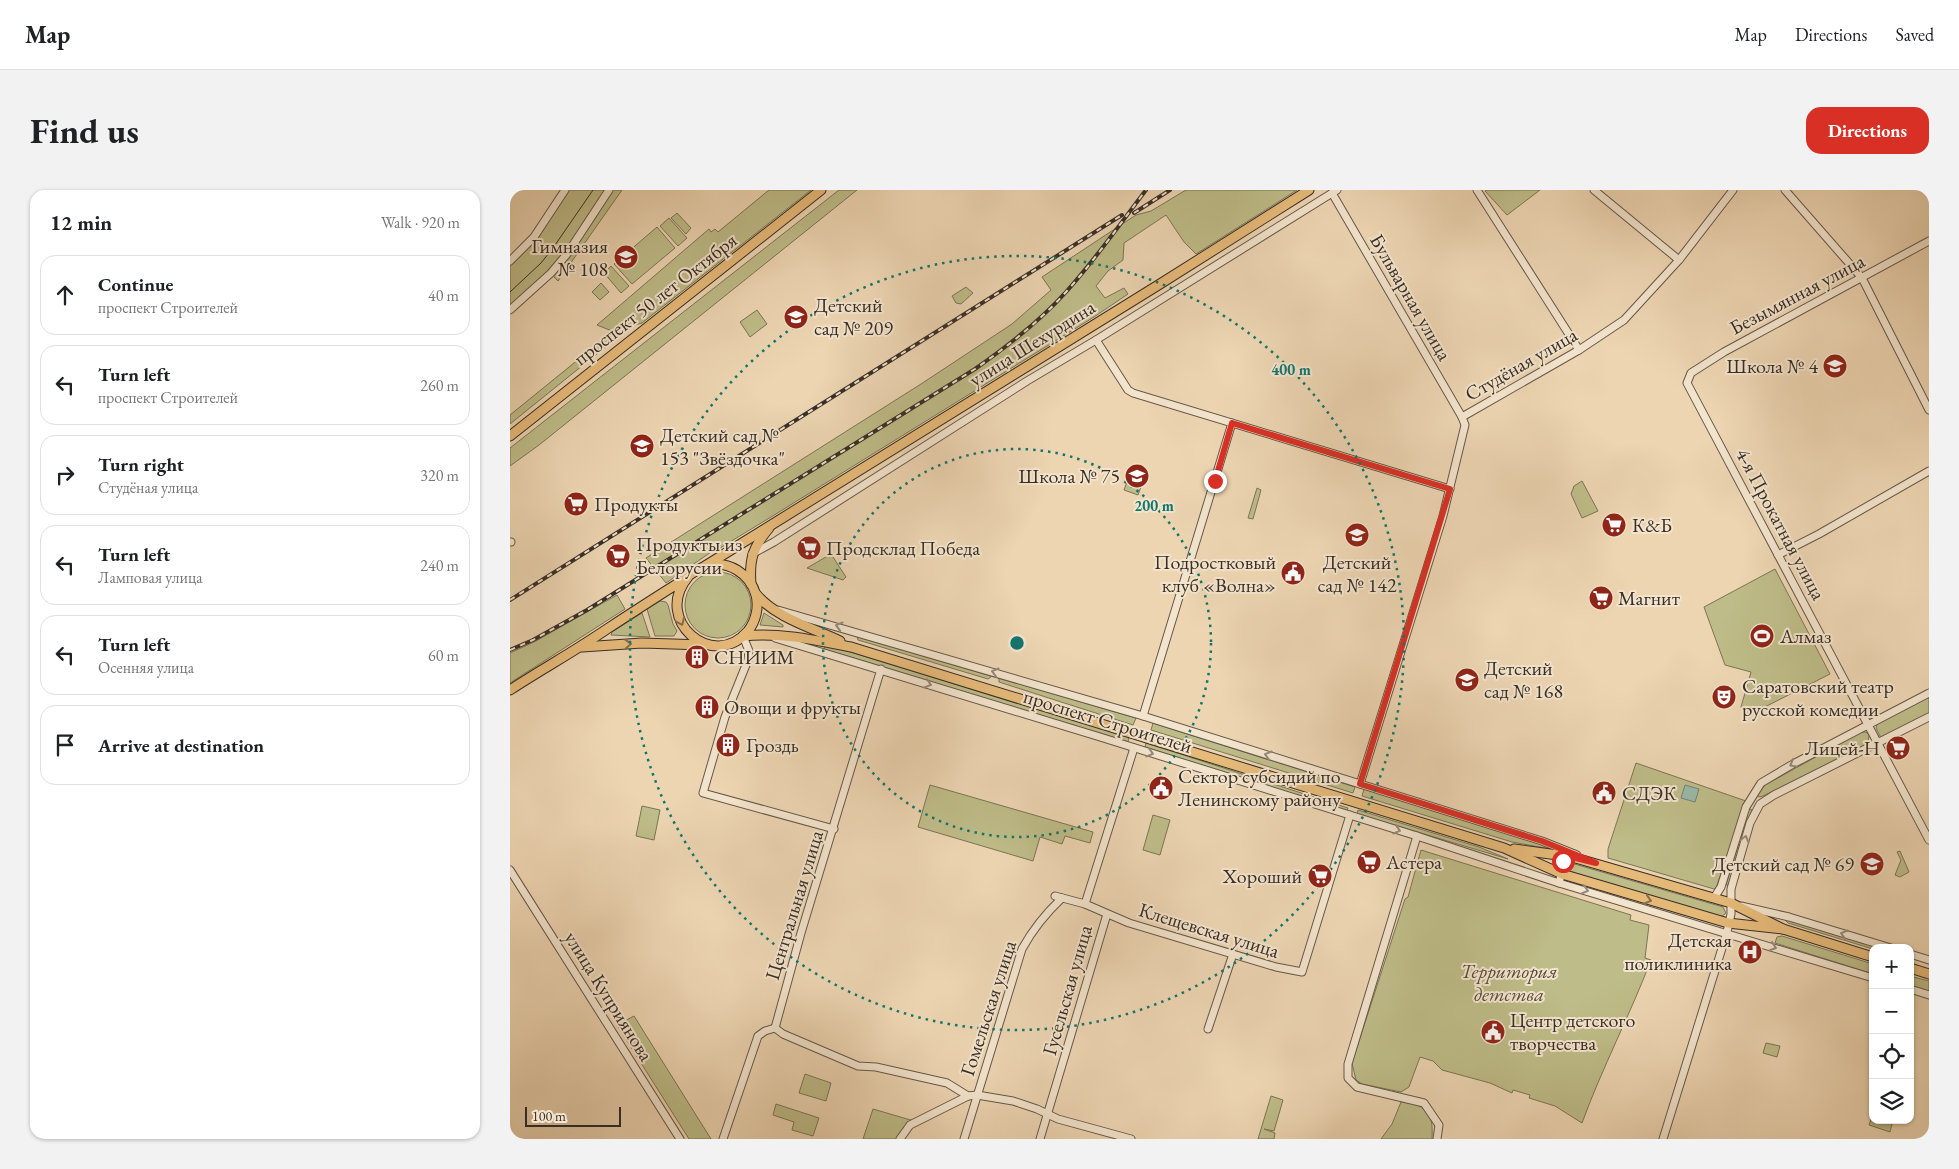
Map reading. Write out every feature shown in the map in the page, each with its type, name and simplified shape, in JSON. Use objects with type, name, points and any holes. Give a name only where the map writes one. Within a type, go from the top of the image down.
[{"type":"main road","name":"проспект 50 лет Октября","points":[[510,436],[821,190]]},
{"type":"main road","name":"улица Шехурдина","points":[[706,566],[1309,190]]},
{"type":"main road","name":"улица Шехурдина","points":[[752,554],[772,524]]},
{"type":"main road","points":[[579,648],[642,643],[726,644],[742,636],[754,619],[757,607],[750,570],[752,554]]},
{"type":"main road","points":[[510,690],[706,566],[716,564],[731,567],[742,573],[752,584]]},
{"type":"main road","points":[[688,577],[678,596],[676,606],[678,617],[690,635],[707,645]]},
{"type":"main road","name":"проспект Строителей","points":[[756,594],[763,602],[773,608],[850,646]]},
{"type":"main road","name":"проспект Строителей","points":[[742,636],[761,634],[794,636],[850,646],[1504,848],[1572,857],[1731,903],[1783,929],[1869,956]]},
{"type":"main road","name":"проспект Строителей","points":[[1504,848],[1560,878],[1728,928],[1783,929]]},
{"type":"main road","points":[[1914,969],[1929,974]]},
{"type":"street","points":[[510,261],[534,237],[566,190]]},
{"type":"street","points":[[510,310],[551,273],[566,254],[608,190]]},
{"type":"street","points":[[1477,190],[1579,350]]},
{"type":"street","points":[[1594,190],[1679,260]]},
{"type":"street","name":"Студёная улица","points":[[1360,784],[1450,489],[1465,426],[1462,416],[1579,350],[1624,320],[1679,260],[1733,190]]},
{"type":"street","points":[[1785,190],[1862,278],[1929,410]]},
{"type":"street","points":[[752,554],[1027,381],[1335,192]]},
{"type":"street","name":"Бульварная улица","points":[[1335,192],[1462,416]]},
{"type":"street","name":"Безымянная улица","points":[[1687,383],[1691,373],[1724,352],[1929,241]]},
{"type":"street","points":[[1096,340],[1128,390],[1133,393],[1450,489]]},
{"type":"street","name":"4-я Прокатная улица","points":[[1687,383],[1929,840]]},
{"type":"street","points":[[1143,716],[1232,423]]},
{"type":"street","points":[[1778,556],[1929,471]]},
{"type":"street","name":"проспект Строителей","points":[[773,608],[1143,716],[1542,841],[1596,863]]},
{"type":"street","name":"проспект Строителей","points":[[761,634],[1350,816],[1560,878]]},
{"type":"street","points":[[742,636],[749,651],[748,660],[725,717],[704,792],[834,829]]},
{"type":"street","name":"Центральная улица","points":[[774,1028],[881,670]]},
{"type":"street","points":[[1714,898],[1721,887],[1746,808],[1761,783],[1793,764],[1929,693]]},
{"type":"street","points":[[1663,1139],[1728,928],[1731,914],[1731,889],[1750,822],[1760,804],[1774,795],[1929,717]]},
{"type":"street","name":"Гусельская улица","points":[[1040,1139],[1107,914],[1085,904],[1134,748]]},
{"type":"street","name":"Клещевская улица","points":[[1107,914],[1129,923],[1289,971],[1302,972],[1350,816]]},
{"type":"street","points":[[1417,836],[1348,1064],[1348,1078],[1357,1087],[1424,1103],[1439,1125],[1437,1139]]},
{"type":"street","points":[[1560,878],[1560,868],[1563,861],[1572,857]]},
{"type":"street","name":"улица Куприянова","points":[[510,870],[680,1139]]},
{"type":"street","name":"Гомельская улица","points":[[964,1139],[1022,949],[1032,930],[1059,897],[1085,904]]},
{"type":"street","name":"проспект Строителей","points":[[1731,903],[1789,917],[1878,944]]},
{"type":"street","name":"проспект Строителей","points":[[1728,928],[1869,977]]},
{"type":"street","points":[[1208,1029],[1233,954]]},
{"type":"street","points":[[1914,955],[1929,960]]},
{"type":"street","points":[[1914,990],[1929,995]]},
{"type":"street","points":[[723,1139],[758,1036],[774,1028],[782,1034],[858,1066],[876,1067],[947,1083],[968,1096]]},
{"type":"street","points":[[900,1139],[910,1125],[968,1096],[977,1095],[1013,1102],[1037,1109],[1048,1115],[1131,1139]]},
{"type":"green space","points":[[569,190],[606,190],[565,252],[549,271],[510,306],[510,266],[536,239]]},
{"type":"green space","points":[[612,190],[622,190],[558,281],[552,275]]},
{"type":"green space","points":[[769,190],[811,190],[642,323],[612,331],[597,325],[709,229],[711,232],[715,229],[718,232]]},
{"type":"green space","points":[[839,190],[857,190],[539,445],[510,466],[510,448]]},
{"type":"green space","points":[[1186,190],[1297,190],[1196,254],[1184,242],[1166,215],[1124,243],[1123,260],[1108,271],[1096,286],[1105,298],[1124,288],[1128,294],[1094,317],[771,517],[714,550],[666,583],[646,558],[921,384],[1012,324],[1051,290],[1042,277],[1136,215],[1151,211]]},
{"type":"green space","points":[[1540,190],[1507,215],[1485,191]]},
{"type":"green space","points":[[677,213],[691,228],[686,234],[671,218]]},
{"type":"green space","points":[[669,218],[687,238],[678,246],[660,226]]},
{"type":"green space","points":[[657,227],[675,248],[632,284],[614,264]]},
{"type":"green space","points":[[611,266],[629,286],[621,293],[604,273]]},
{"type":"green space","points":[[601,283],[609,292],[600,300],[592,292]]},
{"type":"green space","points":[[966,287],[973,293],[961,304],[956,303],[952,296]]},
{"type":"green space","points":[[757,310],[767,324],[750,337],[740,322]]},
{"type":"green space","points":[[624,332],[510,424],[510,415],[606,337]]},
{"type":"green space","points":[[1133,466],[1147,471],[1138,495],[1124,490]]},
{"type":"green space","points":[[1582,481],[1598,511],[1582,518],[1571,494],[1574,486]]},
{"type":"green space","points":[[1257,488],[1261,490],[1253,519],[1248,518]]},
{"type":"green space","points":[[831,554],[846,577],[843,580],[807,568]]},
{"type":"green space","name":"Алмаз","points":[[1775,569],[1830,674],[1745,717],[1741,707],[1751,672],[1725,665],[1704,607]]},
{"type":"green space","points":[[711,572],[725,572],[737,577],[746,586],[751,598],[749,618],[742,629],[725,638],[711,638],[699,633],[690,624],[685,612],[685,598],[690,586],[699,577]]},
{"type":"green space","points":[[617,595],[625,609],[510,683],[510,653],[536,641]]},
{"type":"green space","points":[[660,601],[666,602],[668,605],[677,631],[674,636],[655,636],[647,609]]},
{"type":"green space","points":[[642,613],[650,637],[611,635],[612,632]]},
{"type":"green space","points":[[764,613],[783,625],[783,627],[760,625]]},
{"type":"green space","points":[[857,636],[990,674],[991,677],[988,679],[858,640]]},
{"type":"green space","points":[[825,645],[1129,737],[1128,742],[824,649]]},
{"type":"green space","points":[[999,678],[1136,718],[1133,725],[999,682]]},
{"type":"green space","points":[[1929,697],[1929,714],[1881,738],[1876,728],[1877,724]]},
{"type":"green space","points":[[1153,723],[1355,787],[1353,793],[1151,730]]},
{"type":"green space","points":[[1861,732],[1866,732],[1869,735],[1868,744],[1765,795],[1756,796],[1765,785]]},
{"type":"green space","points":[[1146,743],[1348,808],[1347,811],[1145,747]]},
{"type":"green space","points":[[1636,763],[1746,801],[1716,888],[1608,858],[1608,849]]},
{"type":"green space","points":[[930,785],[1093,832],[1090,843],[1065,836],[1062,844],[1040,837],[1033,861],[918,827]]},
{"type":"green space","points":[[1364,789],[1541,843],[1556,850],[1512,842],[1362,796]]},
{"type":"green space","points":[[642,806],[660,810],[654,840],[636,836]]},
{"type":"green space","points":[[1749,809],[1752,810],[1729,885],[1726,885]]},
{"type":"green space","points":[[1358,810],[1479,847],[1508,859],[1357,814]]},
{"type":"green space","points":[[1153,815],[1170,820],[1160,855],[1143,850]]},
{"type":"green space","name":"Территория детства","points":[[1421,850],[1631,915],[1630,920],[1649,925],[1645,958],[1651,960],[1582,1123],[1555,1106],[1529,1098],[1530,1095],[1513,1090],[1512,1093],[1490,1083],[1442,1070],[1433,1061],[1420,1057],[1409,1087],[1401,1092],[1362,1084],[1356,1080],[1352,1063],[1405,899],[1408,897]]},
{"type":"green space","points":[[1900,851],[1909,872],[1900,877],[1895,875],[1901,860],[1897,852]]},
{"type":"green space","points":[[1571,863],[1723,907],[1726,913],[1720,918],[1569,873],[1566,870],[1568,864]]},
{"type":"green space","points":[[1787,918],[1870,944],[1869,948],[1788,923],[1785,920]]},
{"type":"green space","points":[[1782,936],[1869,963],[1869,973],[1775,943],[1777,937]]},
{"type":"green space","points":[[1914,977],[1929,981],[1929,991],[1914,987]]},
{"type":"green space","points":[[634,1016],[711,1139],[689,1139],[617,1025]]},
{"type":"green space","points":[[1766,1043],[1780,1046],[1777,1057],[1763,1053]]},
{"type":"green space","points":[[805,1074],[831,1083],[826,1101],[799,1093]]},
{"type":"green space","points":[[1271,1096],[1283,1100],[1274,1131],[1264,1129],[1275,1133],[1274,1139],[1258,1139]]},
{"type":"green space","points":[[1407,1101],[1421,1107],[1431,1118],[1432,1139],[1381,1139],[1392,1124],[1401,1102]]},
{"type":"green space","points":[[776,1104],[819,1118],[813,1136],[792,1130],[794,1122],[773,1115]]},
{"type":"green space","points":[[873,1109],[914,1121],[906,1125],[897,1139],[863,1139]]},
{"type":"green space","points":[[1869,1124],[1892,1124],[1890,1132]]},
{"type":"shaded area","points":[[1685,785],[1699,789],[1695,802],[1681,798]]},
{"type":"tram line","points":[[510,292],[541,263],[593,190]]},
{"type":"railway","points":[[510,650],[533,640],[587,610],[975,369],[1011,342],[1056,303],[1097,255],[1146,190]]},
{"type":"railway","points":[[1134,213],[1170,190]]},
{"type":"railway","points":[[510,600],[1122,215]]},
{"type":"place","name":"Гимназия № 108","points":[[626,257]]},
{"type":"place","name":"Детский сад № 209","points":[[796,317]]},
{"type":"place","name":"Школа № 4","points":[[1835,366]]},
{"type":"place","name":"Детский сад № 153 \"Звёздочка\"","points":[[642,446]]},
{"type":"place","name":"Школа № 75","points":[[1137,476]]},
{"type":"place","name":"Продукты","points":[[576,504]]},
{"type":"place","name":"К&Б","points":[[1614,525]]},
{"type":"place","name":"Детский сад № 142","points":[[1357,535]]},
{"type":"place","name":"Продсклад Победа","points":[[809,548]]},
{"type":"place","name":"Продукты из Белорусии","points":[[618,556]]},
{"type":"place","name":"Подростковый клуб «Волна»","points":[[1293,573]]},
{"type":"place","name":"Магнит","points":[[1601,598]]},
{"type":"place","name":"Алмаз","points":[[1762,636]]},
{"type":"place","name":"СНИИМ","points":[[697,657]]},
{"type":"place","name":"Детский сад № 168","points":[[1467,680]]},
{"type":"place","name":"Саратовский театр русской комедии","points":[[1724,697]]},
{"type":"place","name":"Овощи и фрукты","points":[[707,707]]},
{"type":"place","name":"Гроздь","points":[[728,745]]},
{"type":"place","name":"Лицей-Н","points":[[1898,748]]},
{"type":"place","name":"Сектор субсидий по Ленинскому району","points":[[1161,788]]},
{"type":"place","name":"СДЭК","points":[[1604,793]]},
{"type":"place","name":"Астера","points":[[1369,862]]},
{"type":"place","name":"Детский сад № 69","points":[[1872,864]]},
{"type":"place","name":"Хороший","points":[[1320,876]]},
{"type":"place","name":"Детская поликлиника","points":[[1750,952]]},
{"type":"place","name":"Центр детского творчества","points":[[1493,1032]]},
{"type":"route","points":[[1215,481],[1232,423],[1450,489],[1360,784],[1542,841],[1596,863],[1572,857],[1563,861]]}]
